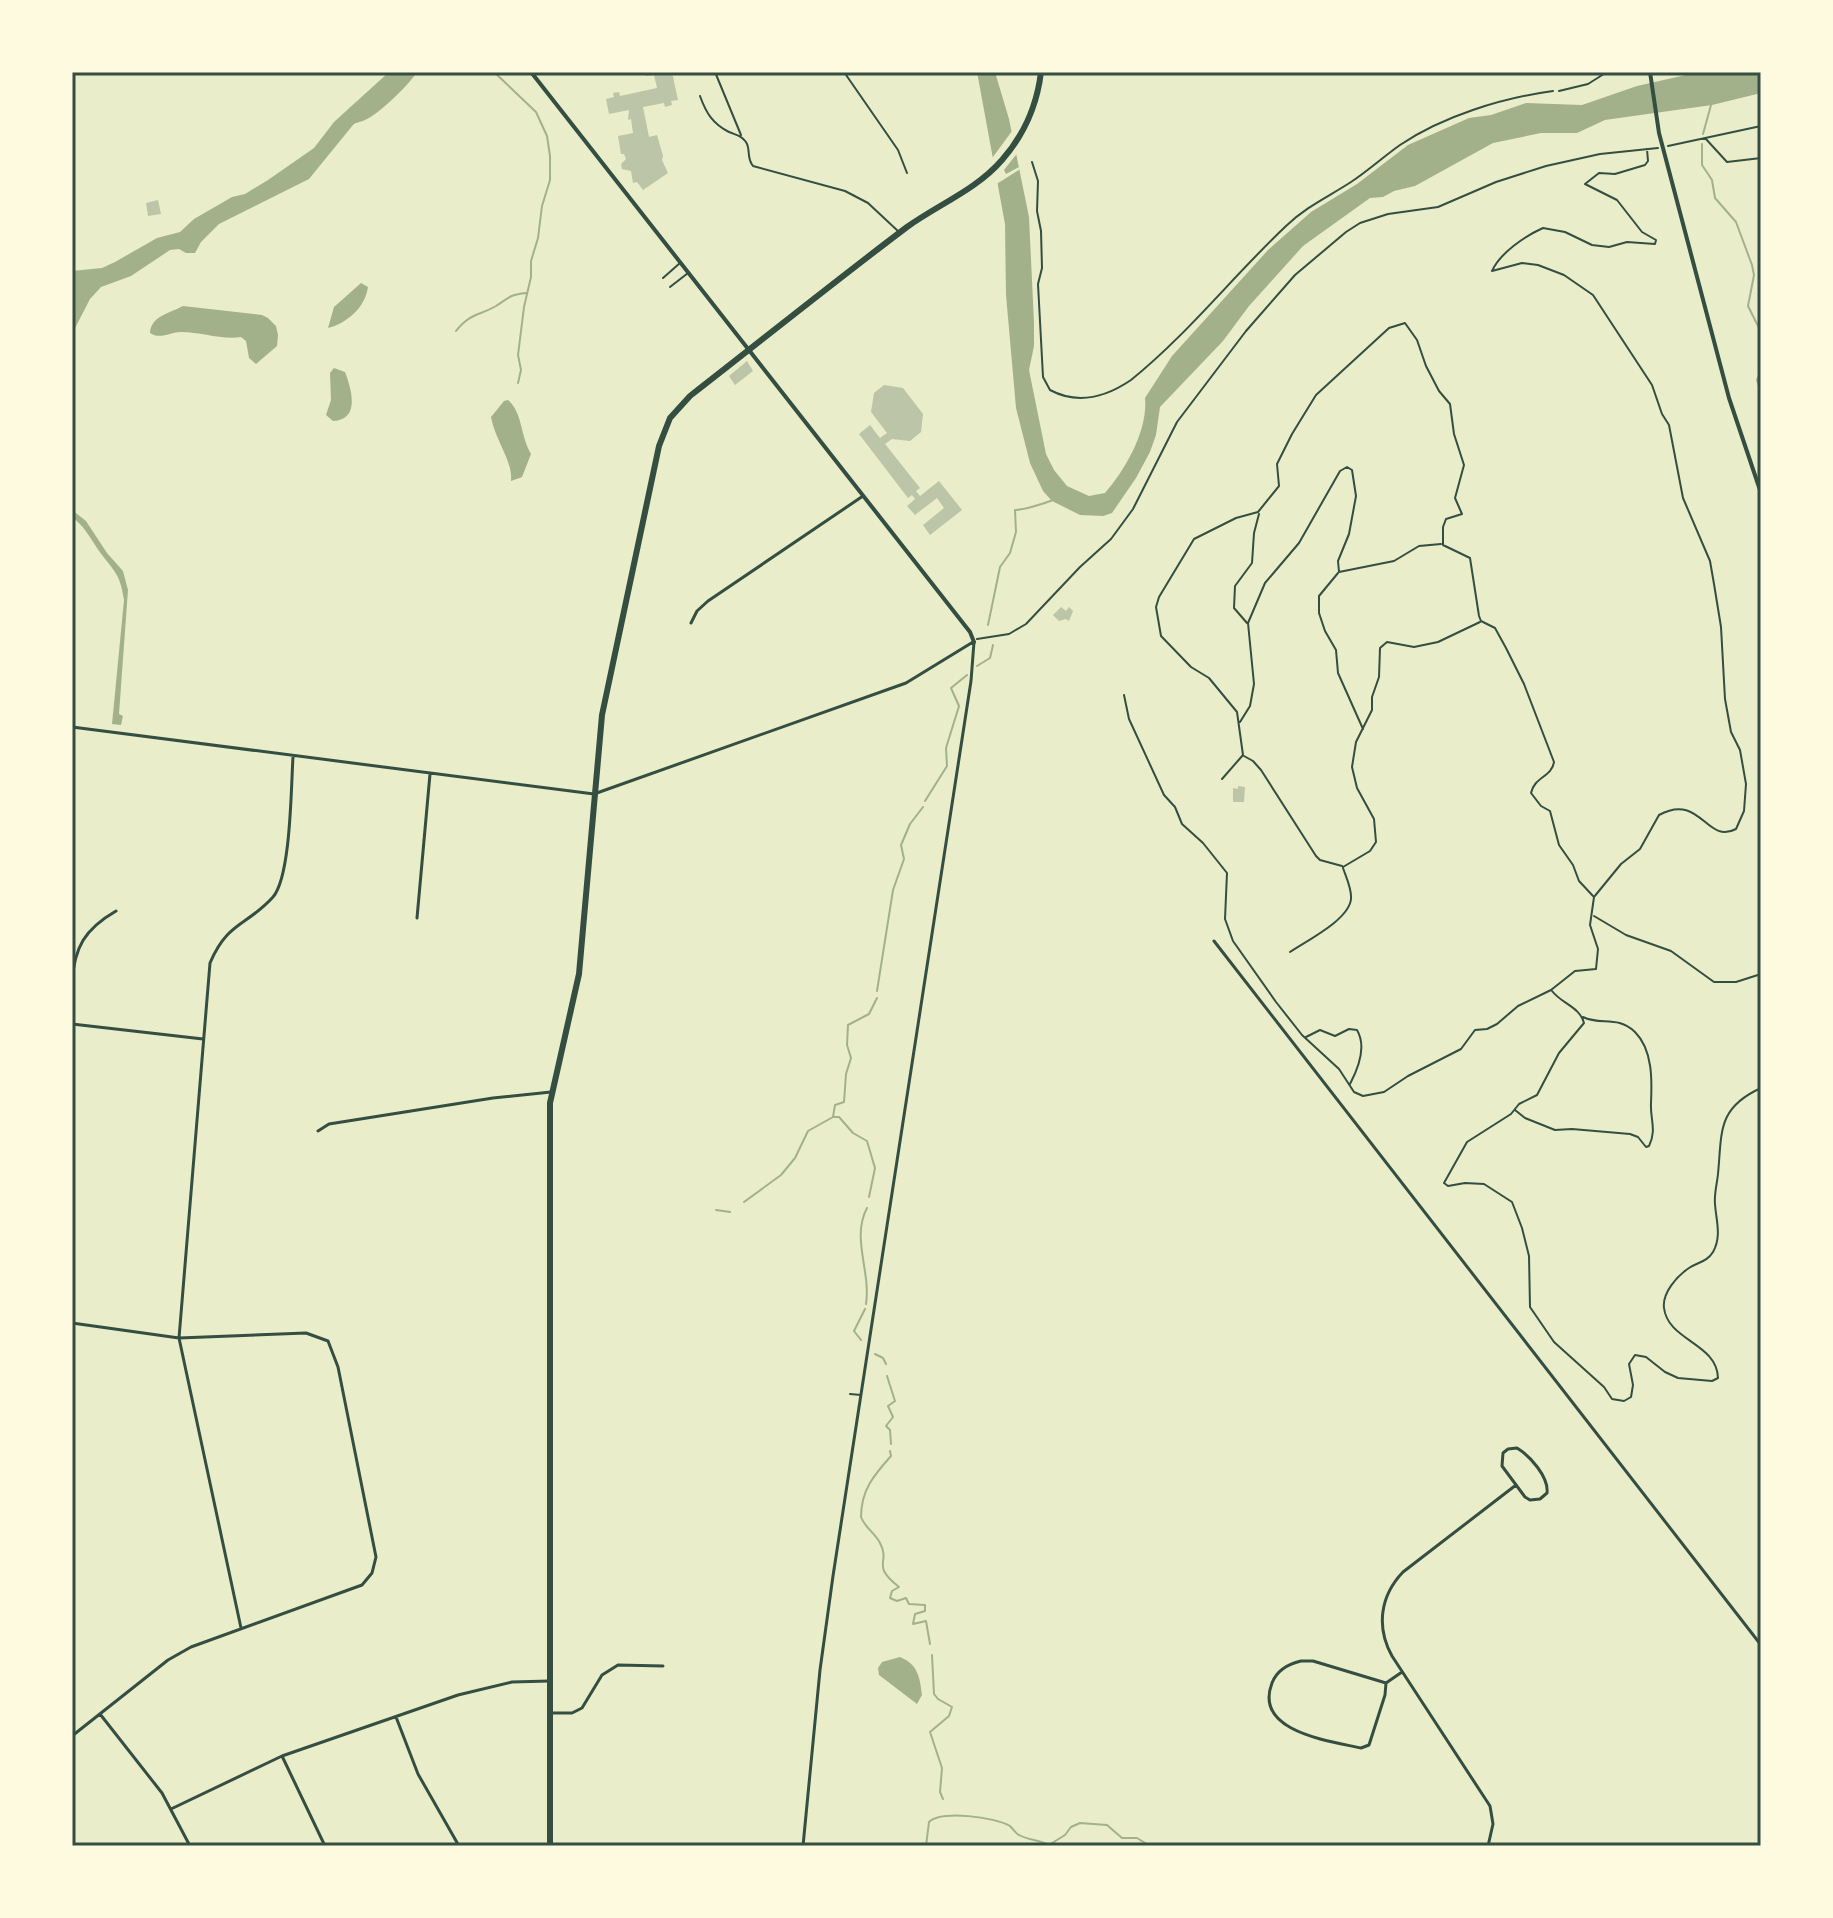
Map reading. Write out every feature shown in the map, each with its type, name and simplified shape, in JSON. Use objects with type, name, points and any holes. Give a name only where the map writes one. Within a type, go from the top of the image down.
[{"type":"main road","points":[[550,1846],[551,1092],[579,974],[600,733],[609,677],[661,438],[670,418],[684,401],[900,233],[992,171],[1015,143],[1028,120],[1041,72]]},
{"type":"street","points":[[531,72],[970,632],[974,642],[971,681],[824,1636],[803,1846]]},
{"type":"street","points":[[1650,72],[1657,123],[1733,412],[1761,493]]},
{"type":"street","points":[[691,623],[697,611],[708,601],[863,496]]},
{"type":"street","points":[[72,727],[594,794],[906,683],[974,642]]},
{"type":"street","points":[[241,1628],[179,1338],[210,963],[219,943],[230,930],[274,896],[283,873],[294,757]]},
{"type":"street","points":[[417,918],[430,774]]},
{"type":"street","points":[[72,983],[73,961],[93,924],[116,911]]},
{"type":"street","points":[[1214,941],[1761,1645]]},
{"type":"street","points":[[72,1024],[203,1039]]},
{"type":"street","points":[[318,1131],[329,1124],[551,1092]]},
{"type":"street","points":[[72,1323],[179,1338],[314,1334],[328,1341],[341,1381],[376,1550],[372,1573],[362,1585],[191,1647],[168,1660],[72,1736]]},
{"type":"street","points":[[1511,1448],[1524,1453],[1545,1480],[1547,1489],[1542,1498],[1534,1500],[1525,1497],[1516,1485],[1501,1463],[1503,1453],[1511,1448]]},
{"type":"street","points":[[1488,1846],[1493,1824],[1490,1806],[1388,1650],[1382,1612],[1389,1590],[1408,1568],[1516,1485]]},
{"type":"street","points":[[1301,1661],[1313,1661],[1386,1683],[1373,1741],[1364,1748],[1291,1729],[1277,1719],[1270,1703],[1271,1686],[1276,1676],[1290,1664],[1301,1661]]},
{"type":"street","points":[[549,1713],[572,1713],[582,1708],[602,1675],[614,1667],[663,1666]]},
{"type":"street","points":[[1386,1683],[1402,1672]]},
{"type":"street","points":[[171,1809],[282,1756],[479,1688],[512,1682],[549,1681]]},
{"type":"street","points":[[99,1714],[162,1793],[190,1846]]},
{"type":"street","points":[[396,1717],[418,1774],[459,1846]]},
{"type":"street","points":[[282,1756],[325,1846]]},
{"type":"lane","points":[[715,72],[741,136],[748,144],[748,159],[753,166],[845,191],[880,212],[900,233]]},
{"type":"lane","points":[[844,72],[898,150],[907,173]]},
{"type":"lane","points":[[1559,91],[1588,84],[1607,72]]},
{"type":"lane","points":[[700,96],[711,119],[727,131],[741,136]]},
{"type":"lane","points":[[663,278],[681,262]]},
{"type":"lane","points":[[670,287],[690,272]]},
{"type":"lane","points":[[850,1394],[861,1395]]},
{"type":"path","points":[[1032,162],[1038,181],[1037,211],[1041,231],[1042,268],[1038,284],[1043,377],[1050,390],[1083,400],[1119,388],[1131,380],[1218,299],[1230,282],[1299,214],[1350,183],[1400,145],[1453,119],[1521,97],[1559,91]]},
{"type":"path","points":[[1668,146],[1761,126]]},
{"type":"path","points":[[1705,138],[1727,162],[1761,158]]},
{"type":"path","points":[[981,638],[1009,634],[1026,624],[1111,539],[1133,509],[1177,422],[1258,316],[1295,275],[1346,232],[1360,223],[1388,214],[1438,207],[1496,182],[1546,166],[1587,156],[1659,148]]},
{"type":"path","points":[[1124,695],[1129,719],[1164,795],[1175,807],[1182,824],[1203,843],[1227,873],[1228,931],[1256,975],[1305,1037],[1339,1069],[1354,1092],[1363,1096],[1384,1092],[1461,1049],[1475,1030],[1497,1024],[1518,1006],[1551,990],[1575,971],[1596,969],[1598,954],[1590,925],[1594,897],[1621,864],[1640,849],[1656,818],[1664,812],[1677,808],[1691,811],[1722,832],[1732,832],[1743,819],[1746,784],[1725,699],[1721,627],[1710,561],[1683,498],[1672,431],[1652,385],[1593,295],[1564,275],[1529,263],[1494,272],[1492,269],[1511,248],[1543,228],[1565,232],[1592,245],[1609,247],[1627,242],[1655,244],[1656,240],[1642,232],[1617,200],[1585,184],[1599,173],[1624,173],[1645,165],[1648,161],[1647,149]]},
{"type":"path","points":[[1248,623],[1237,615],[1232,602],[1235,586],[1252,563],[1258,512],[1279,486],[1277,464],[1316,395],[1366,347],[1389,328],[1402,323],[1414,334],[1429,372],[1441,395],[1450,404],[1454,434],[1464,465],[1455,498],[1462,514],[1446,519],[1443,545]]},
{"type":"path","points":[[1240,723],[1250,706],[1254,684],[1248,623],[1265,583],[1299,543],[1337,476],[1347,467],[1352,470],[1356,496],[1349,534],[1338,561],[1339,572]]},
{"type":"path","points":[[1222,779],[1243,755],[1237,712],[1209,678],[1191,667],[1161,636],[1156,607],[1194,539],[1236,518],[1258,512]]},
{"type":"path","points":[[1363,729],[1338,673],[1336,650],[1319,613],[1319,596],[1339,572],[1394,561],[1419,546],[1443,545],[1470,558],[1481,621],[1495,628],[1506,648],[1554,759],[1553,769],[1535,782],[1531,793],[1552,814],[1559,845],[1571,861],[1579,881],[1594,897]]},
{"type":"path","points":[[1243,755],[1261,770],[1316,856],[1343,867],[1370,851],[1376,842],[1374,819],[1357,788],[1352,767],[1354,750],[1372,710],[1373,691],[1379,677],[1379,651],[1383,644],[1391,642],[1414,647],[1438,642],[1481,621]]},
{"type":"path","points":[[1290,952],[1329,927],[1347,909],[1351,899],[1343,867]]},
{"type":"path","points":[[1592,914],[1616,931],[1671,951],[1714,982],[1736,982],[1761,974]]},
{"type":"path","points":[[1514,1110],[1555,1130],[1630,1134],[1638,1137],[1646,1147],[1654,1134],[1649,1059],[1635,1032],[1617,1021],[1583,1017],[1577,1010],[1562,1003],[1551,990]]},
{"type":"path","points":[[1583,1017],[1582,1028],[1559,1053],[1541,1090],[1465,1144],[1444,1183],[1448,1186],[1484,1184],[1512,1202],[1529,1256],[1530,1307],[1554,1342],[1604,1387],[1612,1399],[1629,1400],[1633,1393],[1629,1364],[1635,1355],[1646,1357],[1678,1378],[1712,1381],[1718,1378],[1706,1353],[1680,1335],[1670,1322],[1664,1300],[1669,1288],[1686,1270],[1713,1253],[1718,1237],[1715,1201],[1721,1130],[1741,1099],[1761,1088]]},
{"type":"path","points":[[1305,1037],[1320,1030],[1335,1036],[1349,1029],[1357,1030],[1361,1037],[1360,1062],[1350,1084]]},
{"type":"shaded area","points":[[389,72],[417,72],[385,106],[353,125],[309,179],[219,224],[195,253],[170,250],[131,276],[101,287],[90,299],[72,334],[72,271],[102,268],[157,238],[180,232],[194,219],[268,180],[314,148],[334,122]]},
{"type":"shaded area","points":[[977,72],[995,72],[1009,119],[1029,217],[1034,346],[1029,370],[1046,454],[1067,486],[1089,496],[1105,493],[1121,473],[1139,436],[1145,398],[1172,356],[1268,250],[1311,212],[1357,184],[1408,145],[1469,118],[1491,115],[1526,103],[1582,105],[1637,86],[1699,72],[1761,72],[1761,93],[1712,105],[1605,120],[1577,133],[1541,133],[1493,143],[1415,186],[1370,198],[1303,246],[1249,306],[1223,341],[1160,407],[1150,452],[1112,513],[1103,516],[1080,515],[1052,501],[1043,491],[1030,463],[1016,408],[1006,295],[1005,224]]},
{"type":"shaded area","points":[[361,283],[368,287],[359,308],[342,322],[328,328],[334,307]]},
{"type":"shaded area","points":[[183,306],[262,315],[276,326],[277,346],[256,364],[249,358],[246,341],[241,337],[181,332],[158,336],[150,333],[157,319]]},
{"type":"shaded area","points":[[334,368],[345,372],[352,403],[347,415],[333,421],[326,415],[331,400],[330,373]]},
{"type":"shaded area","points":[[508,400],[516,411],[531,454],[522,477],[511,481],[509,466],[491,417]]},
{"type":"shaded area","points":[[72,510],[86,521],[123,571],[128,590],[119,714],[123,716],[121,725],[112,724],[124,600],[122,590],[115,571],[72,517]]},
{"type":"shaded area","points":[[900,1657],[911,1664],[919,1677],[922,1695],[917,1704],[879,1675],[878,1668],[882,1662]]},
{"type":"pier","points":[[1015,127],[1019,151],[1004,170],[1006,174],[1022,168],[995,185],[990,161]]},
{"type":"building","points":[[641,72],[672,72],[678,100],[671,101],[672,105],[665,107],[664,103],[643,107],[649,137],[657,135],[668,173],[643,190],[637,182],[633,183],[631,171],[622,169],[621,164],[626,159],[621,154],[618,136],[633,133],[631,119],[628,120],[629,110],[609,114],[606,99],[614,97],[613,93],[619,92],[620,96],[657,88],[654,75],[646,76]]},
{"type":"building","points":[[158,200],[161,214],[148,216],[146,203]]},
{"type":"building","points":[[747,361],[753,371],[735,385],[729,376]]},
{"type":"building","points":[[884,385],[903,388],[923,414],[921,432],[910,441],[892,439],[885,444],[920,488],[916,491],[920,496],[939,481],[962,510],[930,535],[923,525],[944,508],[937,498],[915,515],[907,506],[915,499],[912,495],[908,498],[859,434],[870,425],[880,438],[887,433],[871,412],[874,393]]},
{"type":"building","points":[[1061,607],[1066,611],[1069,607],[1073,611],[1069,621],[1059,621],[1053,615]]},
{"type":"building","points":[[1238,786],[1245,787],[1244,802],[1233,802],[1233,788],[1238,789]]},
{"type":"waterway","points":[[494,72],[536,112],[547,136],[550,156],[550,180],[542,206],[524,307],[518,383]]},
{"type":"waterway","points":[[1703,134],[1711,105]]},
{"type":"waterway","points":[[1702,144],[1702,165],[1712,180],[1715,198],[1736,222],[1752,265],[1754,275],[1748,306],[1761,332]]},
{"type":"waterway","points":[[456,331],[470,318],[510,297],[526,293]]},
{"type":"waterway","points":[[1761,371],[1757,380],[1761,392]]},
{"type":"waterway","points":[[988,625],[1000,567],[1010,553],[1016,532],[1015,510],[1053,500]]},
{"type":"waterway","points":[[977,666],[990,658],[993,645]]},
{"type":"waterway","points":[[925,801],[947,766],[946,748],[959,706],[951,688],[967,675]]},
{"type":"waterway","points":[[877,991],[893,890],[904,859],[901,845],[910,824],[923,807]]},
{"type":"waterway","points":[[869,1197],[875,1168],[867,1141],[853,1133],[839,1117],[833,1117],[835,1105],[844,1102],[846,1074],[851,1058],[847,1045],[848,1025],[869,1014],[877,998]]},
{"type":"waterway","points":[[744,1202],[781,1175],[795,1158],[808,1131],[833,1117]]},
{"type":"waterway","points":[[866,1304],[861,1231],[867,1208]]},
{"type":"waterway","points":[[716,1210],[730,1212]]},
{"type":"waterway","points":[[861,1340],[854,1331],[865,1309]]},
{"type":"waterway","points":[[875,1354],[883,1358],[886,1364]]},
{"type":"waterway","points":[[887,1376],[895,1401],[888,1406],[893,1417],[886,1426],[890,1430],[891,1444]]},
{"type":"waterway","points":[[890,1451],[891,1456],[866,1491],[861,1517],[880,1543],[885,1573],[899,1587],[892,1591],[890,1598],[897,1601],[906,1598],[909,1604],[925,1605],[925,1611],[915,1614],[913,1624],[926,1621],[930,1644]]},
{"type":"waterway","points":[[932,1655],[934,1694],[952,1707],[949,1716],[930,1732],[942,1768],[940,1792],[943,1799]]},
{"type":"waterway","points":[[926,1846],[929,1822],[945,1816],[1003,1823],[1019,1835],[1049,1845],[1080,1823],[1107,1825],[1122,1838],[1137,1838],[1150,1846]]}]
